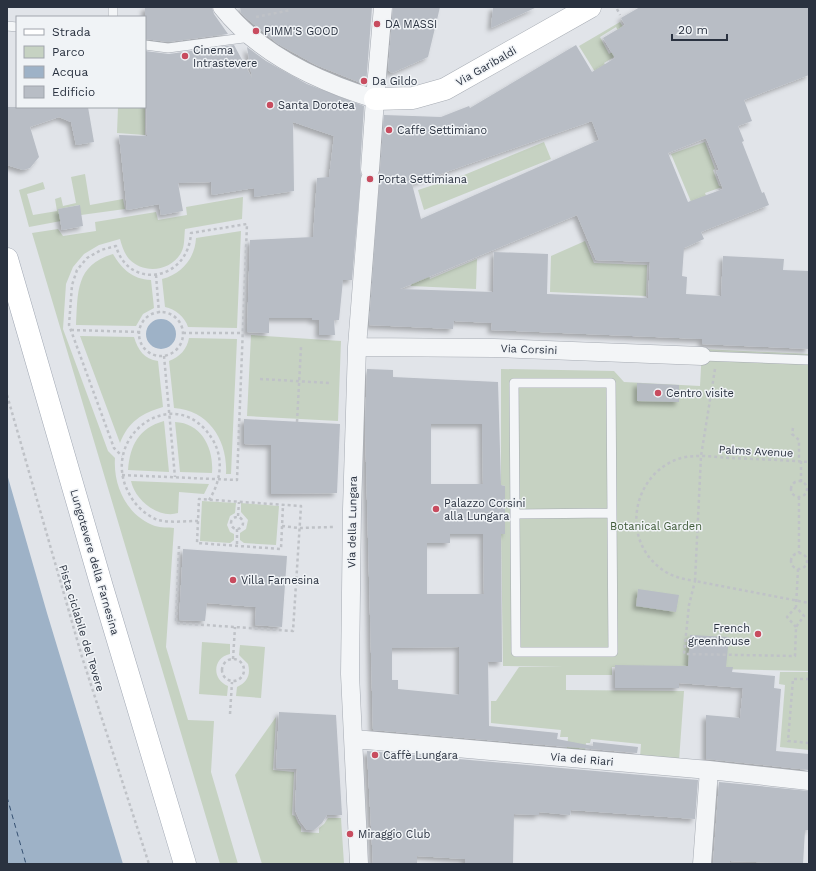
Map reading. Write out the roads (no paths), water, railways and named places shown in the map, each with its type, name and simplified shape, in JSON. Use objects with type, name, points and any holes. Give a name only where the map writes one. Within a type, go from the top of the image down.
[{"type":"main road","name":"Via Garibaldi","points":[[375,99],[413,98],[445,89],[590,7]]},
{"type":"main road","name":"Lungotevere della Farnesina","points":[[7,259],[102,587],[185,864]]},
{"type":"street","points":[[222,7],[234,22],[251,37],[276,55],[330,82],[375,99]]},
{"type":"street","name":"Via della Lungara","points":[[359,864],[350,674],[357,347],[383,7]]},
{"type":"street","name":"Via Corsini","points":[[357,347],[494,348],[702,356]]},
{"type":"street","name":"Via dei Riari","points":[[354,739],[709,770],[809,781]]},
{"type":"street","points":[[702,864],[709,770]]},
{"type":"lane","points":[[146,44],[168,48],[251,37]]},
{"type":"lane","points":[[702,356],[809,360]]},
{"type":"lane","points":[[611,383],[613,652],[516,652],[515,514],[514,384],[611,383]]},
{"type":"lane","points":[[515,514],[612,513]]},
{"type":"water","points":[[161,319],[167,320],[175,328],[175,340],[167,348],[161,349],[155,348],[147,340],[146,334],[147,328],[155,320]]},
{"type":"water","points":[[7,474],[47,613],[123,864],[7,864]]},
{"type":"place","name":"DA MASSI","points":[[377,24]]},
{"type":"place","name":"PIMM'S GOOD","points":[[256,31]]},
{"type":"place","name":"Cinema Intrastevere","points":[[185,56]]},
{"type":"place","name":"Da Gildo","points":[[364,81]]},
{"type":"place","name":"Santa Dorotea","points":[[270,105]]},
{"type":"place","name":"Caffe Settimiano","points":[[389,130]]},
{"type":"place","name":"Porta Settimiana","points":[[370,179]]},
{"type":"place","name":"Centro visite","points":[[658,393]]},
{"type":"place","name":"Palazzo Corsini alla Lungara","points":[[436,509]]},
{"type":"place","name":"Villa Farnesina","points":[[233,580]]},
{"type":"place","name":"French greenhouse","points":[[758,634]]},
{"type":"place","name":"Caffè Lungara","points":[[375,755]]},
{"type":"place","name":"Miraggio Club","points":[[350,834]]},
{"type":"park label","name":"Botanical Garden","points":[[656,526]]}]
